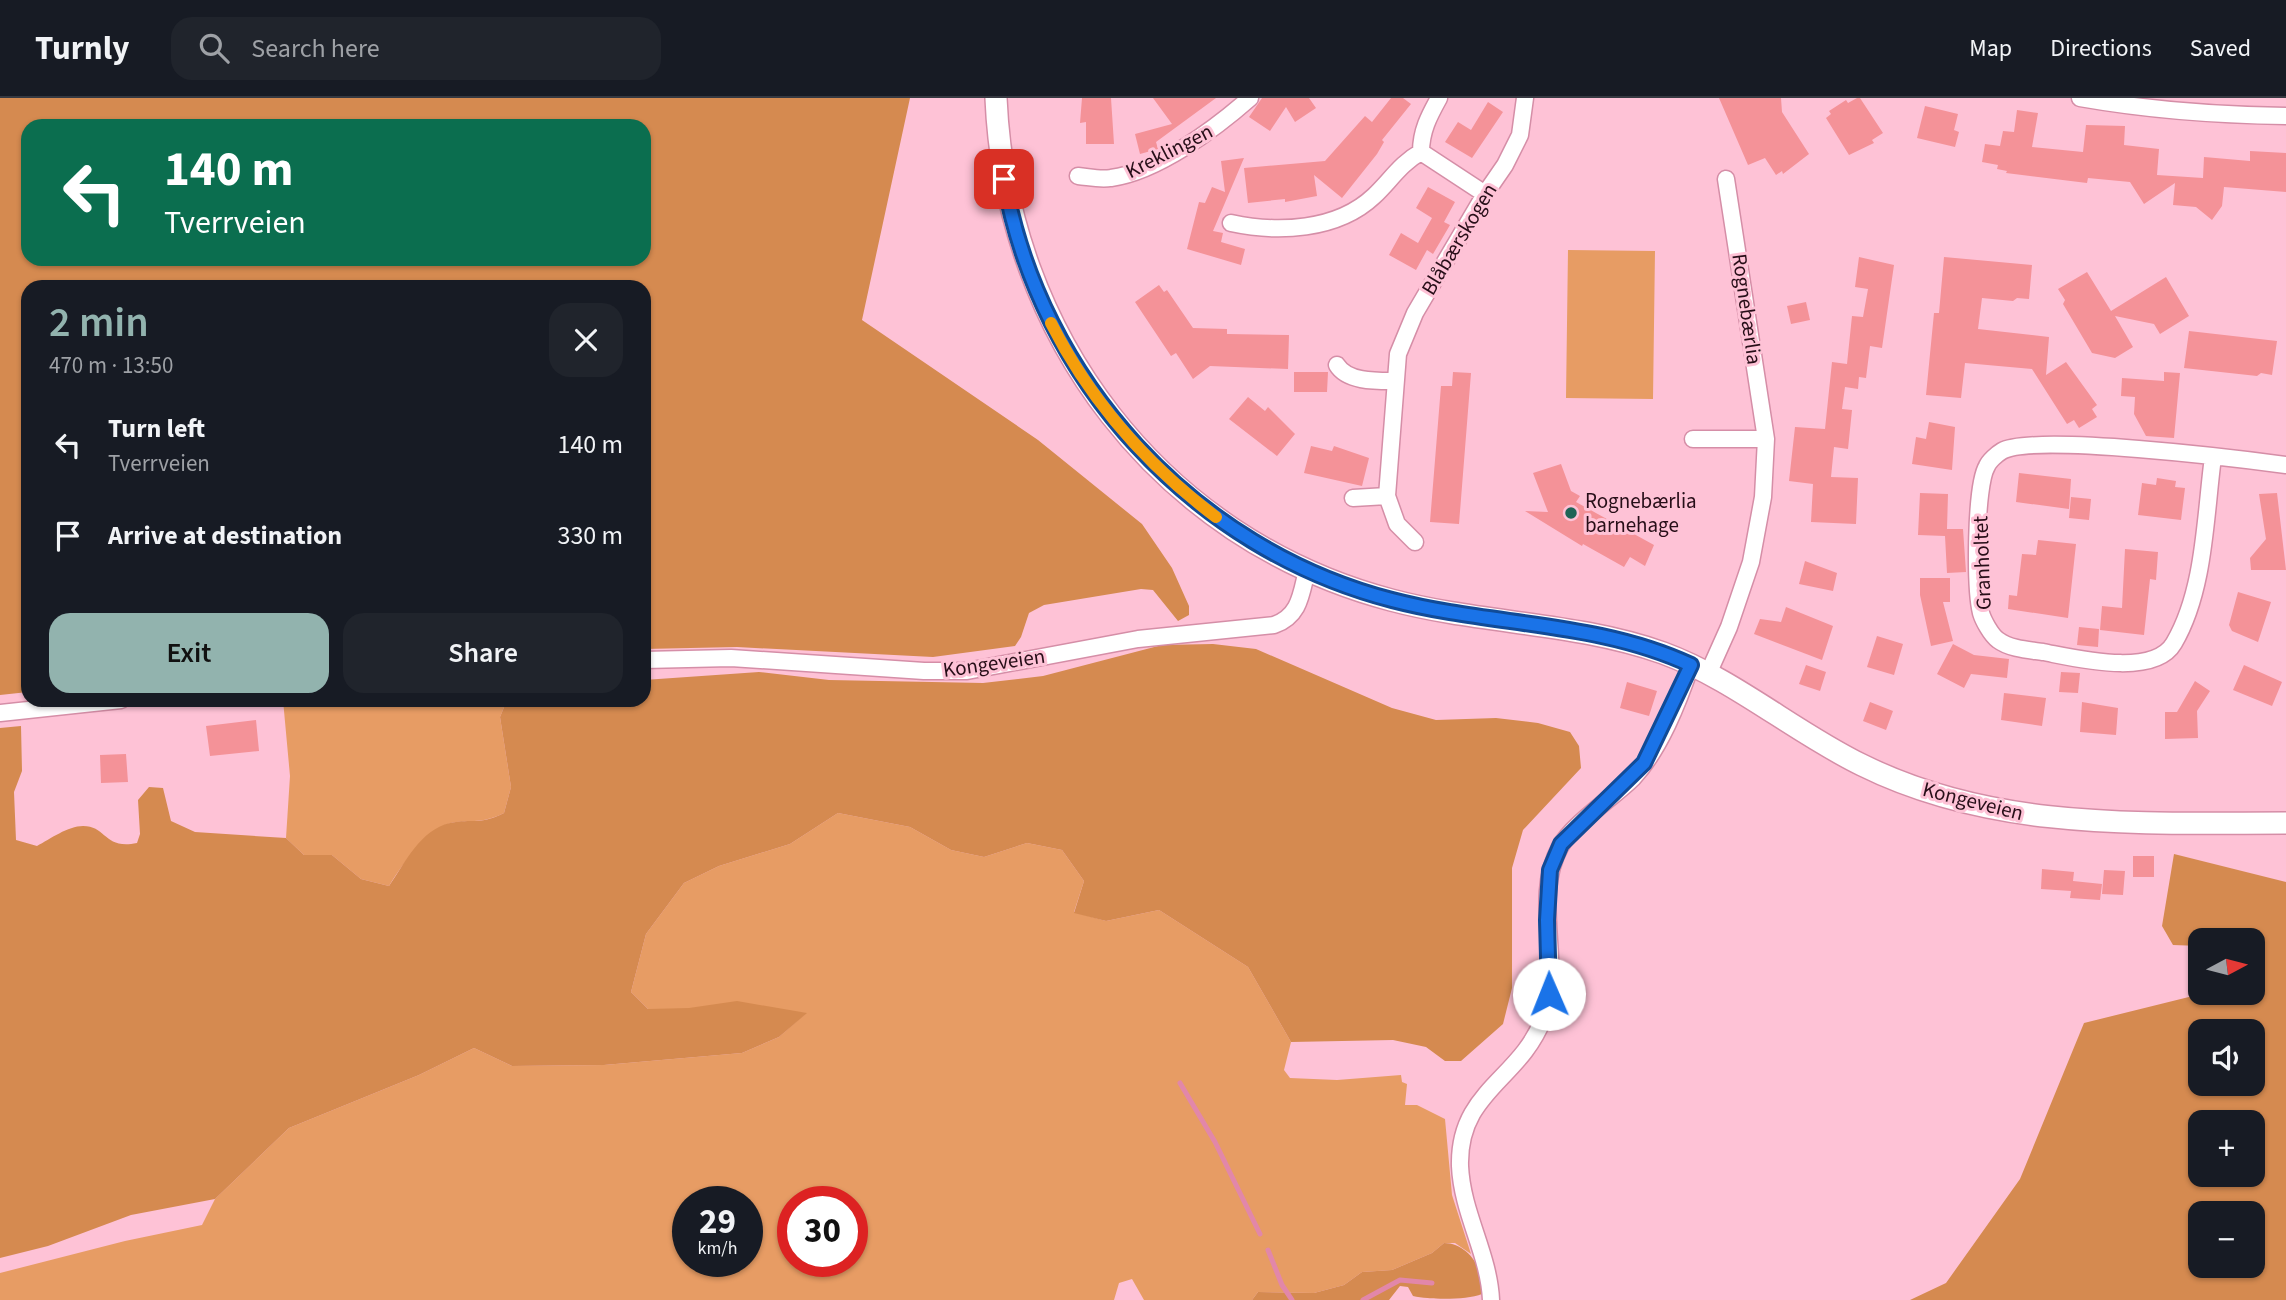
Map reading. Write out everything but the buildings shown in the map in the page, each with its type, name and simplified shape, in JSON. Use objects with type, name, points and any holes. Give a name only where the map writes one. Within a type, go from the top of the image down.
[{"type":"main road","name":"Kongeveien","points":[[996,98],[1002,163],[1020,243],[1052,325],[1083,378],[1137,447],[1177,486],[1249,539],[1307,570],[1391,600],[1619,640],[1700,670],[1800,732],[1864,767],[1970,804],[2072,821],[2286,823]]},
{"type":"street","name":"Kreklingen","points":[[1078,176],[1109,179],[1130,174],[1216,128],[1250,98]]},
{"type":"street","points":[[1421,152],[1421,138],[1439,98]]},
{"type":"street","name":"Blåbærskogen","points":[[1415,542],[1397,524],[1387,496],[1398,355],[1415,313],[1448,262],[1520,135],[1525,98]]},
{"type":"street","points":[[2080,98],[2181,111],[2286,116]]},
{"type":"street","points":[[1421,152],[1485,194]]},
{"type":"street","points":[[1231,223],[1261,229],[1338,219],[1361,208],[1394,172],[1421,152]]},
{"type":"street","name":"Rognebærlia","points":[[1491,1300],[1490,1282],[1468,1210],[1460,1167],[1463,1126],[1483,1097],[1529,1047],[1544,1018],[1549,994],[1547,920],[1550,870],[1561,844],[1644,763],[1729,627],[1751,562],[1763,497],[1766,439],[1726,179]]},
{"type":"street","points":[[1337,365],[1341,372],[1352,377],[1395,381]]},
{"type":"street","points":[[1693,439],[1766,439]]},
{"type":"street","name":"Granholtet","points":[[2213,457],[2192,599],[2173,645],[2162,656],[2130,663],[2100,662],[2013,647],[1997,639],[1981,616],[1978,557],[1980,486],[1987,465],[2000,452],[2015,445],[2054,444],[2213,457],[2286,465]]},
{"type":"street","points":[[1353,498],[1387,496]]},
{"type":"street","name":"Kongeveien","points":[[651,660],[731,658],[924,671],[967,671],[1138,639],[1274,625],[1292,617],[1307,570]]},
{"type":"street","points":[[0,713],[56,707]]},
{"type":"shaded area","points":[[0,98],[910,98],[862,320],[1038,440],[1142,524],[1172,568],[1189,606],[1189,615],[1178,621],[1153,590],[1141,589],[1044,605],[1029,613],[1015,646],[933,657],[737,647],[651,649],[651,280],[21,280],[21,693],[0,695]]},
{"type":"shaded area","points":[[1568,250],[1655,251],[1653,399],[1566,398]]},
{"type":"shaded area","points":[[1213,644],[1256,649],[1392,708],[1436,720],[1496,718],[1538,723],[1570,732],[1579,746],[1581,768],[1523,830],[1512,868],[1512,988],[1503,1024],[1461,1061],[1445,1061],[1426,1047],[1393,1040],[1291,1042],[1248,967],[1159,910],[1106,921],[1074,913],[1084,881],[1062,850],[1027,843],[984,857],[951,850],[910,827],[838,813],[790,844],[719,866],[684,883],[646,934],[631,992],[648,1009],[689,1008],[737,1001],[807,1013],[779,1037],[742,1053],[604,1065],[512,1066],[474,1048],[419,1075],[289,1128],[215,1199],[131,1215],[48,1246],[0,1258],[0,728],[21,726],[22,771],[14,792],[16,840],[37,846],[65,830],[83,826],[91,827],[118,843],[137,843],[140,834],[138,800],[149,787],[163,788],[171,821],[195,832],[286,838],[304,855],[332,855],[361,879],[389,886],[414,848],[439,827],[450,823],[482,821],[504,813],[511,787],[500,717],[504,707],[651,707],[651,680],[759,672],[829,680],[983,683],[1043,676],[1162,645]]},
{"type":"shaded area","points":[[284,707],[504,707],[500,717],[511,787],[504,813],[485,820],[456,822],[436,830],[417,847],[389,886],[361,879],[332,855],[304,855],[286,838],[290,776]]},
{"type":"shaded area","points":[[838,813],[910,827],[951,850],[984,857],[1027,843],[1062,850],[1084,881],[1074,912],[1106,921],[1159,910],[1248,967],[1291,1042],[1284,1070],[1290,1078],[1337,1080],[1401,1075],[1402,1082],[1407,1084],[1405,1105],[1417,1105],[1445,1119],[1452,1195],[1471,1254],[1455,1243],[1444,1243],[1432,1253],[1392,1270],[1362,1272],[1344,1285],[1314,1293],[1258,1292],[1252,1300],[1144,1300],[1132,1279],[1119,1283],[1114,1300],[0,1300],[0,1273],[125,1241],[202,1225],[215,1199],[289,1128],[419,1075],[474,1048],[512,1066],[604,1065],[742,1053],[779,1037],[806,1013],[648,1009],[631,992],[646,934],[684,883],[719,866],[790,844]]},
{"type":"shaded area","points":[[2174,854],[2286,882],[2286,1300],[1910,1300],[1946,1283],[2020,1179],[2084,1023],[2188,997],[2188,1005],[2265,1005],[2265,928],[2188,928],[2188,946],[2173,945],[2162,926]]},
{"type":"shaded area","points":[[1444,1243],[1461,1248],[1474,1260],[1481,1276],[1482,1294],[1458,1298],[1430,1298],[1413,1296],[1408,1287],[1400,1286],[1389,1300],[1252,1300],[1258,1292],[1314,1293],[1344,1285],[1362,1272],[1392,1270],[1432,1253]]},
{"type":"waterway","points":[[1180,1083],[1215,1142],[1260,1234]]},
{"type":"waterway","points":[[1268,1250],[1282,1285],[1292,1300]]},
{"type":"waterway","points":[[1363,1300],[1400,1280],[1432,1283]]},
{"type":"slow traffic","points":[[1051,323],[1099,402],[1137,447],[1177,486],[1216,517]]},
{"type":"place","name":"Rognebærlia barnehage","points":[[1571,513]]},
{"type":"route","points":[[1004,179],[1020,243],[1041,302],[1083,378],[1099,402],[1158,469],[1225,523],[1273,553],[1307,570],[1391,600],[1619,640],[1691,665],[1686,681],[1644,763],[1632,778],[1561,844],[1550,870],[1547,920],[1549,994]]}]
